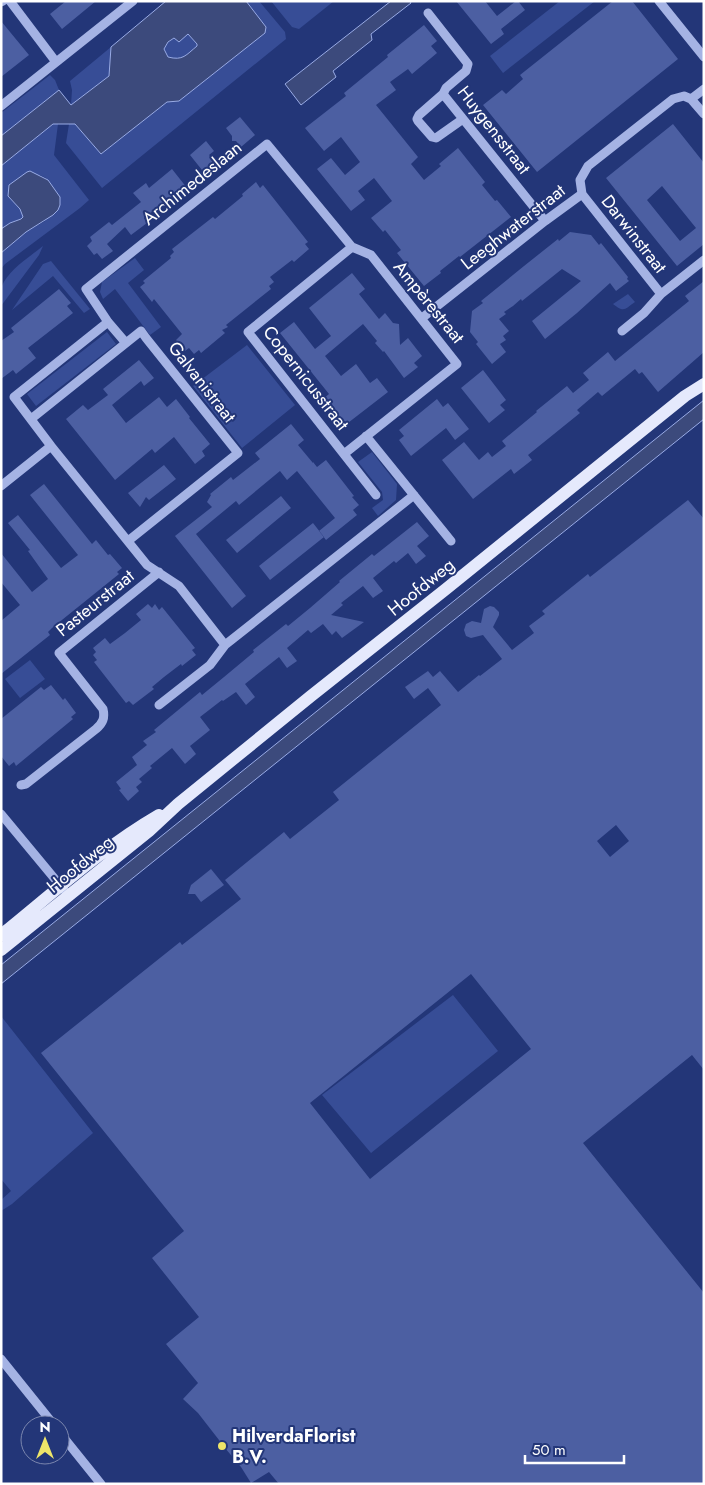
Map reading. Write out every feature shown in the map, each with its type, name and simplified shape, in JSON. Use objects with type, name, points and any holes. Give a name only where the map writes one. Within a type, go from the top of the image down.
[{"type":"main road","name":"Hoofdweg","points":[[685,396],[704,376]]},
{"type":"main road","name":"Hoofdweg","points":[[1,935],[149,831],[178,804],[685,396],[704,384]]},
{"type":"main road","name":"Hoofdweg","points":[[1,950],[65,891]]},
{"type":"street","points":[[10,1],[56,62]]},
{"type":"street","points":[[1,106],[133,1]]},
{"type":"street","points":[[659,1],[704,58]]},
{"type":"street","name":"Huygensstraat","points":[[428,13],[468,64],[466,71],[446,88],[443,94],[545,221]]},
{"type":"street","name":"Leeghwaterstraat","points":[[422,318],[582,194],[580,180],[588,166],[673,99],[684,96],[691,99],[704,89]]},
{"type":"street","points":[[443,94],[419,114],[418,121],[432,137],[436,138],[463,119]]},
{"type":"street","points":[[691,99],[704,114]]},
{"type":"street","name":"Archimedeslaan","points":[[126,343],[108,322],[86,289],[267,144],[352,247]]},
{"type":"street","name":"Darwinstraat","points":[[582,194],[661,294]]},
{"type":"street","name":"Ampèrestraat","points":[[344,454],[458,364],[371,256],[352,247]]},
{"type":"street","name":"Copernicusstraat","points":[[344,454],[248,332],[352,247]]},
{"type":"street","name":"Darwinstraat","points":[[622,331],[644,313],[661,294],[704,260]]},
{"type":"street","points":[[108,322],[14,397],[51,446],[147,564],[179,586],[225,645]]},
{"type":"street","name":"Galvanistraat","points":[[31,419],[141,331],[238,454],[128,541]]},
{"type":"street","points":[[366,436],[451,541]]},
{"type":"street","points":[[1,486],[51,446]]},
{"type":"street","points":[[344,454],[376,495]]},
{"type":"street","points":[[159,705],[210,666],[225,645],[414,495]]},
{"type":"street","name":"Pasteurstraat","points":[[21,785],[26,784],[96,729],[102,723],[104,717],[103,709],[59,653],[159,572]]},
{"type":"street","points":[[1,814],[65,891]]},
{"type":"street","points":[[1,1359],[46,1415]]},
{"type":"street","points":[[70,1445],[101,1484]]},
{"type":"shaded area","points":[[166,1],[246,1],[266,27],[265,33],[179,101],[167,102],[101,154],[75,124],[53,124],[1,166],[1,136],[59,90],[71,105],[109,76],[111,47]],"holes":[[[188,34],[197,46],[181,58],[168,57],[164,49],[168,42],[174,38],[179,42]]]},
{"type":"shaded area","points":[[246,1],[259,1],[285,32],[286,39],[102,188],[66,143],[69,124],[75,124],[101,154],[167,102],[179,101],[265,33],[266,27]]},
{"type":"shaded area","points":[[271,1],[334,1],[299,29],[292,27]]},
{"type":"shaded area","points":[[391,1],[410,1],[411,3],[371,34],[372,40],[333,71],[336,77],[301,105],[285,84]]},
{"type":"shaded area","points":[[560,1],[595,1],[503,73],[490,56]]},
{"type":"shaded area","points":[[188,34],[197,46],[181,58],[168,57],[164,49],[169,42],[174,38]]},
{"type":"shaded area","points":[[111,47],[109,76],[71,105],[72,90],[70,81]]},
{"type":"shaded area","points":[[50,75],[55,80],[59,90],[1,136],[1,113]]},
{"type":"shaded area","points":[[53,124],[58,124],[54,155],[89,200],[1,269],[1,253],[26,232],[45,221],[52,186],[46,178],[40,175],[8,196],[20,209],[23,217],[1,229],[1,166]]},
{"type":"shaded area","points":[[30,171],[48,180],[60,197],[60,205],[53,215],[26,232],[1,253],[1,229],[23,217],[20,209],[8,196],[9,185]]},
{"type":"shaded area","points":[[43,246],[39,255],[1,306],[2,286],[9,274]]},
{"type":"shaded area","points":[[135,258],[144,270],[128,283],[161,327],[150,335],[115,289],[103,299],[100,292],[102,282]]},
{"type":"shaded area","points":[[51,261],[90,309],[84,313],[53,276],[12,310],[43,264]]},
{"type":"shaded area","points":[[628,294],[635,302],[629,307],[622,309],[613,304]]},
{"type":"shaded area","points":[[107,332],[116,344],[36,406],[27,394]]},
{"type":"shaded area","points":[[247,345],[295,405],[242,448],[193,386]]},
{"type":"shaded area","points":[[704,400],[704,419],[1,984],[1,965]]},
{"type":"shaded area","points":[[372,452],[397,484],[396,500],[378,516],[372,508],[383,500],[382,492],[358,462]]},
{"type":"shaded area","points":[[30,660],[45,679],[20,698],[5,679]]},
{"type":"shaded area","points":[[453,995],[498,1051],[371,1153],[322,1095]]},
{"type":"shaded area","points":[[1,1016],[93,1133],[12,1204],[1,1211],[1,1200],[11,1191],[1,1179]]},
{"type":"building","points":[[66,1],[96,1],[62,29],[50,14]]},
{"type":"building","points":[[456,1],[485,1],[497,16],[516,1],[525,10],[501,29],[504,34],[491,44]]},
{"type":"building","points":[[613,1],[632,1],[678,59],[537,172],[483,105],[502,90],[506,94],[523,79],[520,75]]},
{"type":"building","points":[[1,21],[29,55],[1,77]]},
{"type":"building","points":[[424,25],[437,41],[431,46],[437,53],[412,74],[408,69],[390,82],[396,90],[376,105],[418,157],[411,164],[424,180],[458,148],[485,182],[482,185],[511,217],[440,271],[441,273],[424,286],[397,253],[401,250],[385,230],[383,232],[371,218],[392,201],[374,178],[358,191],[365,200],[351,211],[317,169],[331,158],[345,175],[360,162],[341,137],[324,151],[305,128],[346,96],[344,93]]},
{"type":"building","points":[[240,117],[255,135],[241,147],[236,141],[232,141],[232,136],[226,128]]},
{"type":"building","points":[[673,124],[704,163],[704,244],[677,266],[606,178]],"holes":[[[662,186],[696,228],[680,241],[647,200]]]},
{"type":"building","points":[[206,141],[214,151],[209,155],[218,165],[206,175],[190,155]]},
{"type":"building","points":[[172,169],[187,188],[144,218],[147,223],[131,235],[125,227],[107,244],[113,251],[102,259],[97,253],[94,255],[87,246],[92,241],[90,237],[109,222],[112,225],[141,202],[133,193],[146,183],[149,188]]},
{"type":"building","points":[[256,182],[260,188],[263,185],[308,242],[305,244],[309,249],[294,262],[292,260],[270,277],[274,282],[269,286],[271,289],[226,325],[228,327],[222,330],[225,333],[201,353],[199,350],[194,354],[189,348],[185,351],[176,340],[182,334],[154,299],[152,302],[140,287],[145,283],[143,281],[171,258],[170,256],[174,252],[172,249],[213,217],[215,219],[243,196],[242,194]]},
{"type":"building","points":[[570,232],[591,235],[599,245],[601,243],[628,277],[629,281],[616,291],[610,283],[545,339],[532,321],[581,281],[562,269],[522,301],[521,299],[504,312],[506,314],[499,319],[509,331],[503,336],[506,340],[500,344],[506,352],[492,364],[476,344],[478,342],[470,332],[472,311],[483,303],[481,301],[524,266],[558,239],[559,241]]},
{"type":"building","points":[[352,273],[365,289],[359,294],[379,319],[385,313],[393,323],[399,324],[400,345],[408,338],[422,356],[414,363],[418,367],[404,378],[384,351],[375,343],[377,341],[363,324],[325,356],[341,376],[356,364],[370,383],[377,378],[388,392],[344,426],[323,399],[329,394],[280,333],[294,322],[315,349],[331,336],[309,308]]},
{"type":"building","points":[[704,281],[704,352],[658,392],[642,372],[639,374],[635,369],[602,396],[598,392],[577,410],[580,413],[528,455],[532,460],[514,474],[511,469],[473,499],[442,460],[464,442],[479,460],[488,452],[492,457],[506,446],[502,441],[536,411],[567,386],[573,393],[589,380],[583,373],[608,352],[615,361],[689,301],[685,296]]},
{"type":"building","points":[[59,289],[71,303],[67,306],[73,313],[28,348],[36,358],[16,374],[13,370],[1,379],[1,341],[14,332],[11,328]]},
{"type":"building","points":[[139,360],[154,378],[144,386],[141,381],[112,405],[126,423],[159,397],[167,407],[176,399],[210,444],[202,451],[205,456],[195,464],[174,437],[155,453],[152,449],[115,480],[66,419],[83,405],[88,410],[108,395],[103,389]]},
{"type":"building","points":[[483,370],[506,400],[500,405],[505,410],[489,423],[461,388]]},
{"type":"building","points":[[437,399],[443,407],[448,403],[469,429],[455,440],[446,428],[411,456],[399,440],[404,436],[399,430]]},
{"type":"building","points":[[291,424],[304,440],[298,445],[313,463],[317,467],[326,460],[354,496],[352,497],[359,505],[353,510],[357,515],[326,540],[319,531],[335,518],[297,471],[287,480],[280,471],[239,505],[236,501],[196,534],[246,596],[232,608],[175,536],[212,507],[207,502],[210,494],[231,477],[233,480],[260,459],[255,453]]},
{"type":"building","points":[[164,465],[176,479],[149,500],[146,497],[140,507],[128,493]]},
{"type":"building","points":[[44,484],[92,544],[96,540],[122,568],[117,572],[119,574],[52,628],[48,632],[50,635],[1,674],[1,621],[20,605],[1,582],[1,553],[32,592],[48,579],[28,551],[30,550],[8,523],[18,515],[61,568],[78,555],[30,495]]},
{"type":"building","points":[[281,496],[291,508],[237,553],[226,540]]},
{"type":"building","points":[[688,500],[704,519],[704,1070],[692,1055],[583,1143],[704,1293],[704,1484],[279,1484],[269,1472],[251,1483],[241,1467],[225,1448],[219,1448],[219,1440],[198,1413],[183,1399],[198,1383],[166,1344],[199,1317],[152,1258],[184,1231],[41,1053],[180,942],[182,945],[241,899],[225,880],[284,832],[290,839],[339,800],[333,792],[441,705],[428,688],[414,699],[405,687],[428,671],[433,677],[440,671],[458,692],[502,659],[483,635],[471,638],[466,636],[464,630],[466,624],[472,621],[481,623],[484,609],[490,606],[494,607],[499,612],[499,615],[493,627],[512,650],[534,633],[529,626],[545,614],[542,611],[588,574],[590,577]],"holes":[[[616,825],[629,841],[610,857],[597,841]],[[471,974],[531,1049],[370,1179],[310,1103]]]},
{"type":"building","points":[[417,522],[429,536],[417,546],[426,556],[416,564],[408,553],[396,563],[394,561],[373,578],[383,591],[373,598],[363,586],[341,603],[343,605],[331,615],[364,622],[342,638],[336,631],[332,635],[323,624],[311,633],[308,630],[287,648],[297,661],[287,668],[279,657],[245,684],[255,697],[246,705],[236,692],[200,717],[210,730],[190,746],[196,754],[185,764],[172,748],[150,766],[152,768],[139,779],[142,782],[136,787],[139,791],[128,801],[119,790],[121,789],[116,782],[137,765],[132,757],[147,745],[143,741],[156,732],[154,730],[200,692],[202,695],[286,624],[288,626],[372,554],[374,556]]},
{"type":"building","points":[[313,523],[324,537],[270,580],[259,566]]},
{"type":"building","points":[[148,604],[152,608],[155,604],[159,610],[162,607],[195,648],[192,650],[196,655],[164,677],[152,687],[154,689],[133,705],[129,701],[126,703],[94,662],[97,660],[93,655],[96,652],[93,648],[105,638],[110,644],[125,633],[141,620],[136,614]]},
{"type":"building","points":[[51,685],[63,700],[65,698],[76,713],[71,717],[73,719],[16,766],[14,762],[9,766],[1,756],[1,719],[41,687],[44,690]]},
{"type":"building","points":[[211,869],[224,885],[201,902],[195,894],[188,894],[191,885]]},
{"type":"place","name":"HilverdaFlorist B.V.","points":[[222,1446]]}]
